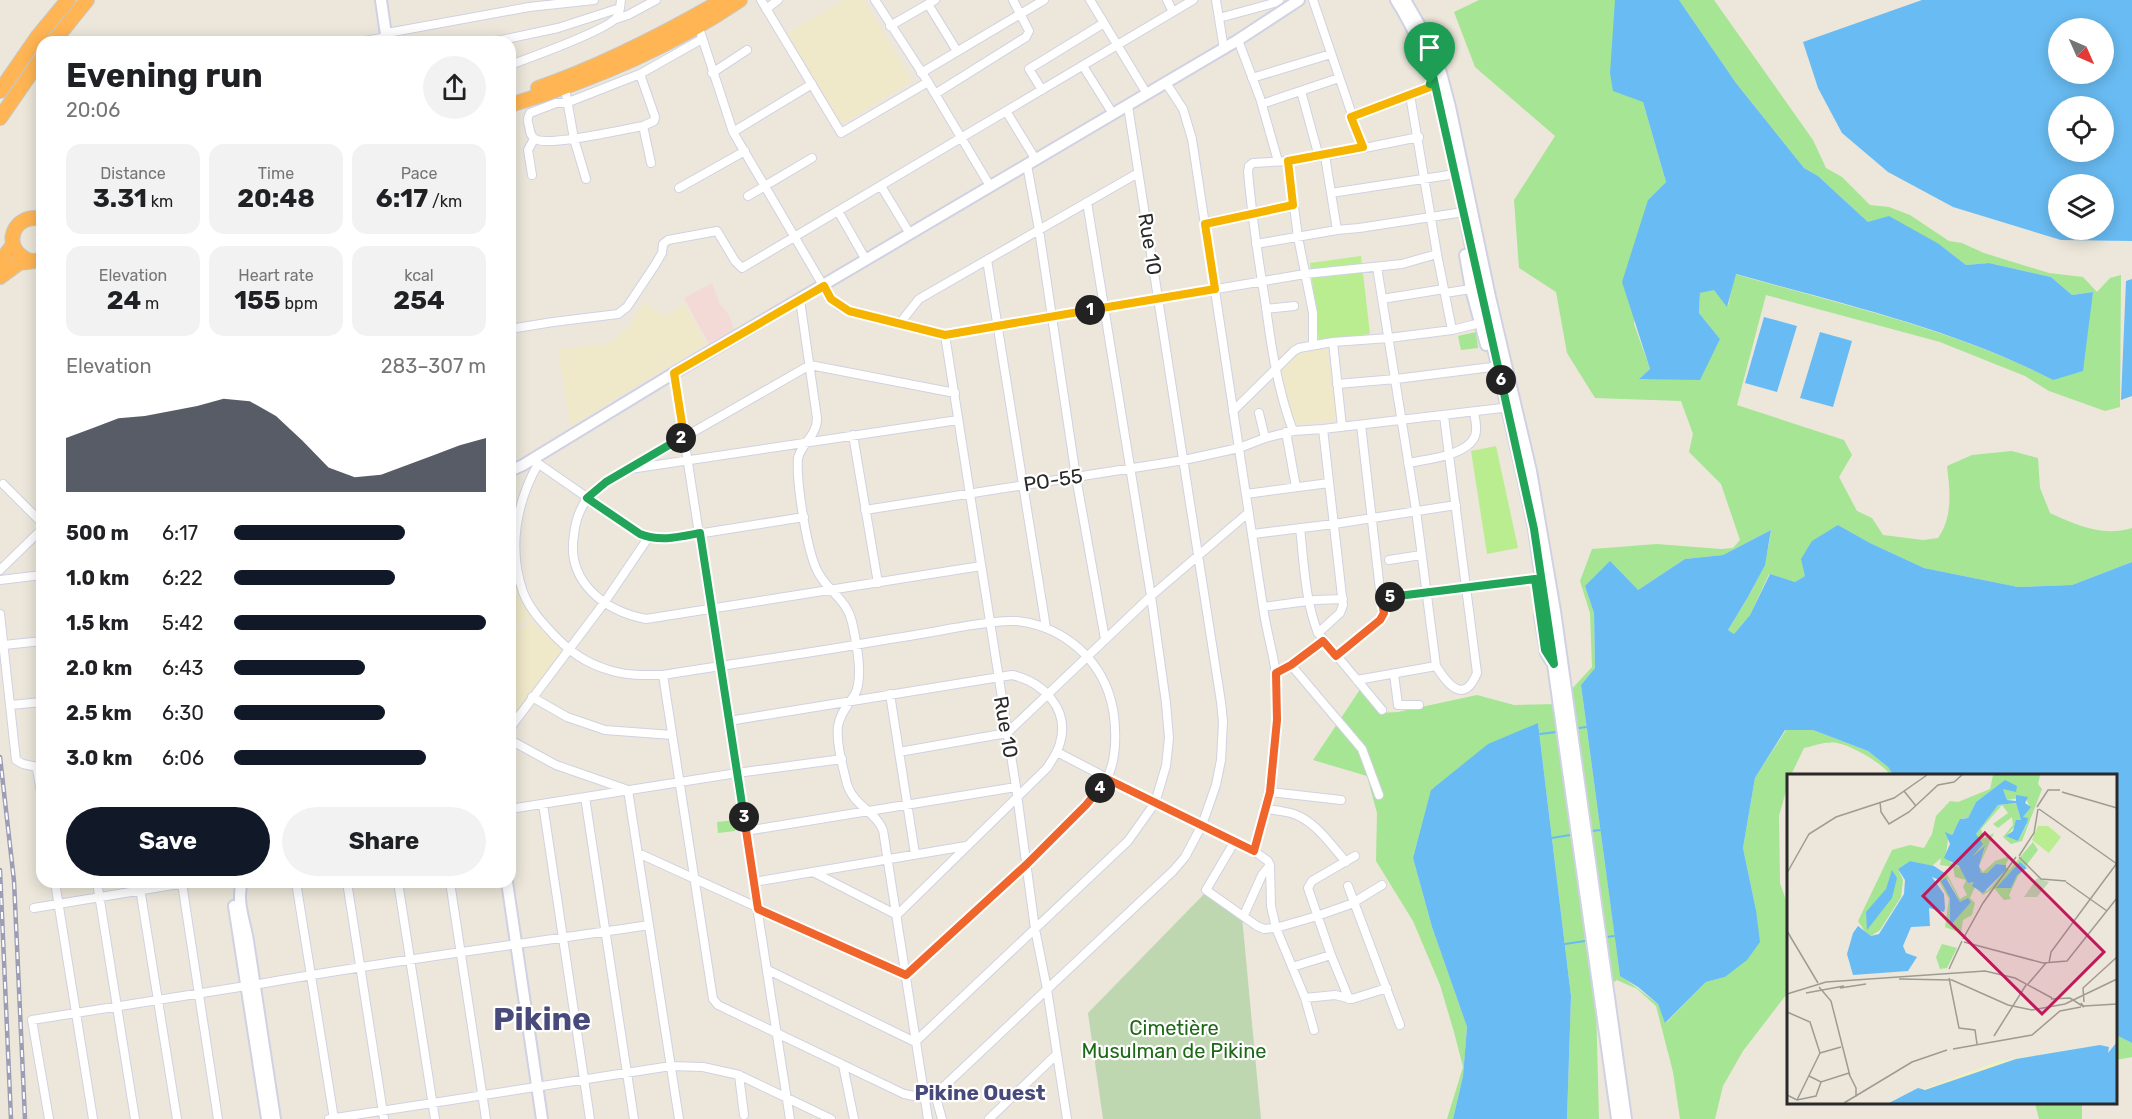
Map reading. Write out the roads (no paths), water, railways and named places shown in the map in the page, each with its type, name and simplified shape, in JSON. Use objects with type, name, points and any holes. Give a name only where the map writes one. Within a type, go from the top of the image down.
[{"type":"highway","points":[[38,36],[68,0]]},
{"type":"highway","points":[[58,36],[87,0]]},
{"type":"highway","points":[[516,95],[547,85],[617,55],[723,0]]},
{"type":"highway","points":[[516,103],[565,88],[656,47],[740,0]]},
{"type":"highway","points":[[0,91],[36,39]]},
{"type":"highway","points":[[0,118],[36,66]]},
{"type":"highway","points":[[28,260],[18,255],[12,238],[18,225],[29,218],[36,219]]},
{"type":"highway","points":[[0,262],[13,245]]},
{"type":"highway","points":[[0,277],[11,267],[28,260],[36,260]]},
{"type":"main road","points":[[381,0],[387,36]]},
{"type":"main road","points":[[516,469],[536,462],[674,373],[1224,49],[1299,0]]},
{"type":"main road","points":[[1396,0],[1411,23],[1433,76],[1445,122],[1475,285],[1477,311],[1523,503],[1545,650],[1554,664]]},
{"type":"main road","points":[[1405,0],[1430,43],[1447,95],[1490,297],[1531,471],[1556,611],[1626,1119]]},
{"type":"main road","points":[[1433,76],[1430,87],[1457,213],[1524,477],[1538,552],[1617,1119]]},
{"type":"main road","points":[[234,888],[234,900],[243,939]]},
{"type":"main road","points":[[240,888],[243,939],[267,1119]]},
{"type":"main road","points":[[508,888],[542,1119]]},
{"type":"main road","points":[[250,986],[275,1119]]},
{"type":"street","points":[[392,36],[529,7],[594,0]]},
{"type":"street","points":[[516,63],[565,44],[656,0]]},
{"type":"street","points":[[760,0],[842,133],[928,82]]},
{"type":"street","points":[[766,9],[778,0]]},
{"type":"street","points":[[875,0],[928,82],[990,186]]},
{"type":"street","points":[[935,94],[1026,37],[1029,32],[1013,0]]},
{"type":"street","points":[[921,73],[1044,0]]},
{"type":"street","points":[[1091,0],[1147,94]]},
{"type":"street","points":[[1167,0],[1173,12]]},
{"type":"street","points":[[516,328],[618,314],[627,307],[662,253],[663,244],[668,240],[717,231],[735,261],[742,268],[1193,0]]},
{"type":"street","points":[[1216,0],[1224,49]]},
{"type":"street","points":[[1219,18],[1280,0]]},
{"type":"street","points":[[1313,0],[1363,147]]},
{"type":"street","points":[[890,26],[931,2],[957,51]]},
{"type":"street","points":[[616,19],[621,4]]},
{"type":"street","points":[[516,37],[558,28],[621,4]]},
{"type":"street","points":[[1041,90],[1029,69],[1104,23]]},
{"type":"street","points":[[698,25],[712,73],[734,132],[831,299],[849,311],[945,335],[1305,274],[1402,264],[1437,255]]},
{"type":"street","points":[[532,174],[528,150],[534,139],[527,120],[530,113],[556,103],[566,103],[640,74],[702,39]]},
{"type":"street","points":[[1238,40],[1262,104],[1278,161]]},
{"type":"street","points":[[712,73],[747,50]]},
{"type":"street","points":[[1252,78],[1331,54]]},
{"type":"street","points":[[1083,66],[1113,114]]},
{"type":"street","points":[[534,139],[541,141],[573,139],[643,126],[654,121],[655,117],[640,74]]},
{"type":"street","points":[[1262,104],[1339,78]]},
{"type":"street","points":[[1166,83],[1183,109],[1187,121],[1205,224],[1248,513],[1276,673],[1277,720],[1270,792],[1254,851]]},
{"type":"street","points":[[734,132],[812,84]]},
{"type":"street","points":[[1351,117],[1430,87]]},
{"type":"street","points":[[565,88],[573,139],[586,179]]},
{"type":"street","points":[[1301,91],[1322,156],[1337,230]]},
{"type":"street","points":[[1410,94],[1452,330]]},
{"type":"street","name":"Rue 10","points":[[935,1094],[1173,871],[1185,857],[1202,825],[1216,785],[1221,760],[1223,722],[1221,702],[1128,106]]},
{"type":"street","points":[[1006,111],[1032,162],[1039,230],[1076,477],[1105,639]]},
{"type":"street","points":[[643,126],[651,163]]},
{"type":"street","points":[[1296,487],[1289,431],[1275,369],[1256,244],[1249,166],[1322,156],[1419,137]]},
{"type":"street","points":[[679,188],[745,151]]},
{"type":"street","points":[[748,196],[812,158]]},
{"type":"street","points":[[1288,161],[1298,237],[1313,312],[1313,345]]},
{"type":"street","points":[[900,323],[919,299],[1138,173]]},
{"type":"street","points":[[1330,194],[1449,175]]},
{"type":"street","points":[[880,186],[910,234]]},
{"type":"street","points":[[915,1042],[1128,842],[1155,803],[1166,766],[1168,738],[1151,596],[1087,202]]},
{"type":"street","points":[[1205,224],[1293,205]]},
{"type":"street","points":[[838,211],[866,260]]},
{"type":"street","points":[[1256,244],[1457,213]]},
{"type":"street","points":[[987,260],[1046,628]]},
{"type":"street","points":[[1377,267],[1416,510],[1436,666],[1447,684],[1454,688],[1464,689],[1469,687],[1477,673],[1444,416]]},
{"type":"street","points":[[1382,299],[1475,285]]},
{"type":"street","points":[[800,300],[817,425],[815,432],[800,450],[797,465],[804,517],[813,562],[822,579],[846,606],[856,645],[859,680],[838,728],[842,759],[850,791],[882,826],[928,1119]]},
{"type":"street","points":[[1266,309],[1294,306]]},
{"type":"street","points":[[1233,411],[1299,348],[1333,342],[1452,330],[1480,323]]},
{"type":"street","name":"Rue 10","points":[[945,335],[1018,798],[1035,929],[1047,989],[1067,1119]]},
{"type":"street","points":[[1333,342],[1342,426]]},
{"type":"street","points":[[955,393],[810,365],[606,482],[587,498],[579,512],[575,525],[573,555],[582,581],[604,603],[621,613],[646,619],[981,566]]},
{"type":"street","points":[[1336,384],[1492,367]]},
{"type":"street","points":[[674,373],[790,1119]]},
{"type":"street","name":"PO-55","points":[[866,510],[1184,460],[1239,448],[1289,431],[1502,408]]},
{"type":"street","points":[[1408,463],[1449,455],[1464,447],[1474,438],[1477,428],[1474,412]]},
{"type":"street","points":[[1259,413],[1265,438]]},
{"type":"street","points":[[626,470],[958,420]]},
{"type":"street","points":[[1336,656],[1383,616],[1361,425]]},
{"type":"street","points":[[1276,673],[1291,665],[1320,637],[1340,613],[1343,599],[1323,429]]},
{"type":"street","points":[[853,435],[878,583]]},
{"type":"street","points":[[804,517],[672,538],[648,538],[536,462],[519,512],[516,530],[519,576],[524,593],[534,611],[567,650],[583,660],[631,675],[663,675],[989,622],[1017,621],[1046,628],[1068,640],[1087,655],[1103,676],[1114,706],[1116,727],[1113,757],[1107,779],[1086,805],[1027,864],[906,975]]},
{"type":"street","points":[[1246,494],[1329,483]]},
{"type":"street","points":[[3,484],[36,517]]},
{"type":"street","points":[[1253,534],[1456,505]]},
{"type":"street","points":[[899,752],[1007,733],[1151,596],[1248,513]]},
{"type":"street","points":[[1300,528],[1312,619],[1320,637],[1382,711]]},
{"type":"street","points":[[0,570],[36,535]]},
{"type":"street","points":[[516,720],[604,603],[648,538]]},
{"type":"street","points":[[1389,560],[1421,555]]},
{"type":"street","points":[[0,580],[36,575]]},
{"type":"street","points":[[1381,598],[1535,579]]},
{"type":"street","points":[[1263,606],[1343,599]]},
{"type":"street","points":[[0,614],[16,760],[19,763],[36,767]]},
{"type":"street","points":[[4,645],[36,642]]},
{"type":"street","points":[[1291,665],[1362,748],[1379,795]]},
{"type":"street","points":[[1357,680],[1436,666]]},
{"type":"street","points":[[1394,674],[1398,705],[1419,705]]},
{"type":"street","points":[[663,675],[713,999],[718,1005],[904,1094],[924,1098],[935,1094],[942,1119]]},
{"type":"street","points":[[729,721],[997,676],[1012,675],[1026,678],[1049,694],[1060,714],[1063,729],[1057,752],[1047,768],[897,915]]},
{"type":"street","points":[[890,694],[915,854]]},
{"type":"street","points":[[532,697],[567,717],[605,730],[672,735]]},
{"type":"street","points":[[11,705],[36,703]]},
{"type":"street","points":[[516,744],[556,765],[628,790]]},
{"type":"street","points":[[1057,752],[1254,851],[1268,861],[1271,906],[1276,928],[1305,998],[1314,1030]]},
{"type":"street","points":[[516,808],[842,759]]},
{"type":"street","points":[[746,831],[1016,787]]},
{"type":"street","points":[[628,790],[679,1119]]},
{"type":"street","points":[[1270,792],[1341,800]]},
{"type":"street","points":[[585,797],[634,1119]]},
{"type":"street","points":[[543,804],[590,1119]]},
{"type":"street","points":[[1266,808],[1302,818],[1316,829],[1346,862]]},
{"type":"street","points":[[1234,841],[1206,890],[1264,929],[1276,928],[1317,916],[1355,901],[1382,885]]},
{"type":"street","points":[[754,882],[967,845]]},
{"type":"street","points":[[638,853],[906,975]]},
{"type":"street","points":[[1349,999],[1317,916],[1309,885],[1355,856]]},
{"type":"street","points":[[1244,915],[1262,875],[1270,865]]},
{"type":"street","points":[[813,872],[897,915]]},
{"type":"street","points":[[1348,886],[1400,1025]]},
{"type":"street","points":[[56,888],[93,1119]]},
{"type":"street","points":[[99,888],[135,1119]]},
{"type":"street","points":[[34,908],[100,897],[133,888]]},
{"type":"street","points":[[140,888],[177,1119]]},
{"type":"street","points":[[188,888],[199,993],[219,1119]]},
{"type":"street","points":[[297,888],[334,1119]]},
{"type":"street","points":[[348,888],[383,1115]]},
{"type":"street","points":[[399,888],[435,1119]]},
{"type":"street","points":[[451,888],[486,1119]]},
{"type":"street","points":[[49,1119],[32,1020],[361,966],[649,925]]},
{"type":"street","points":[[1292,967],[1331,955]]},
{"type":"street","points":[[768,970],[915,1042]]},
{"type":"street","points":[[1305,998],[1335,995],[1349,999],[1388,988]]},
{"type":"street","points":[[989,1119],[1057,1054]]},
{"type":"street","points":[[843,1065],[854,1119]]},
{"type":"street","points":[[329,1119],[383,1115],[432,1103],[671,1066],[703,1067],[739,1075],[813,1115],[831,1119]]},
{"type":"street","points":[[739,1075],[744,1115]]},
{"type":"water","points":[[1615,0],[1679,0],[1736,83],[1804,168],[1818,176],[1868,222],[1889,216],[1939,244],[1966,265],[1989,263],[2051,277],[2072,295],[2093,292],[2083,371],[2053,380],[1977,346],[1937,332],[1857,307],[1736,274],[1727,307],[1714,290],[1700,293],[1699,313],[1720,339],[1700,380],[1639,379],[1650,369],[1622,282],[1648,200],[1666,182],[1643,102],[1613,91],[1610,73]]},
{"type":"water","points":[[1922,0],[2132,0],[2132,241],[2061,240],[2114,240],[2114,174],[2048,174],[2048,236],[1953,207],[1888,172],[1842,133],[1818,88],[1803,42]]},
{"type":"water","points":[[2132,279],[2132,396],[2121,400],[2126,281]]},
{"type":"water","points":[[1764,317],[1797,326],[1777,392],[1745,383]]},
{"type":"water","points":[[1820,332],[1852,341],[1833,407],[1800,398]]},
{"type":"water","points":[[1838,525],[1924,568],[2018,587],[2072,585],[2132,562],[2132,1043],[2117,1036],[2117,774],[1892,774],[1888,767],[1868,751],[1813,730],[1785,730],[1755,778],[1743,848],[1760,942],[1747,960],[1725,977],[1706,982],[1665,1023],[1658,1004],[1638,987],[1620,976],[1581,685],[1595,668],[1594,613],[1585,586],[1610,561],[1638,590],[1685,559],[1723,555],[1771,530],[1765,565],[1728,630],[1734,634],[1750,615],[1770,574],[1795,582],[1805,576],[1801,559],[1812,541]]},
{"type":"water","points":[[1538,723],[1571,996],[1567,1119],[1453,1119],[1463,1076],[1467,1027],[1432,927],[1413,858],[1431,790],[1488,744]]},
{"type":"waterway","points":[[1579,728],[1587,727]]},
{"type":"waterway","points":[[1540,734],[1556,732]]},
{"type":"waterway","points":[[1592,831],[1600,830]]},
{"type":"waterway","points":[[1552,838],[1570,835]]},
{"type":"waterway","points":[[1607,937],[1614,936]]},
{"type":"waterway","points":[[1565,944],[1585,941]]},
{"type":"railway","points":[[0,757],[14,881],[25,1119]]},
{"type":"railway","points":[[0,870],[11,1119]]},
{"type":"district","name":"Pikine","points":[[542,1019]]},
{"type":"district","name":"Pikine Ouest","points":[[980,1092]]},
{"type":"park label","name":"Cimetière Musulman de Pikine","points":[[1174,1040]]}]
